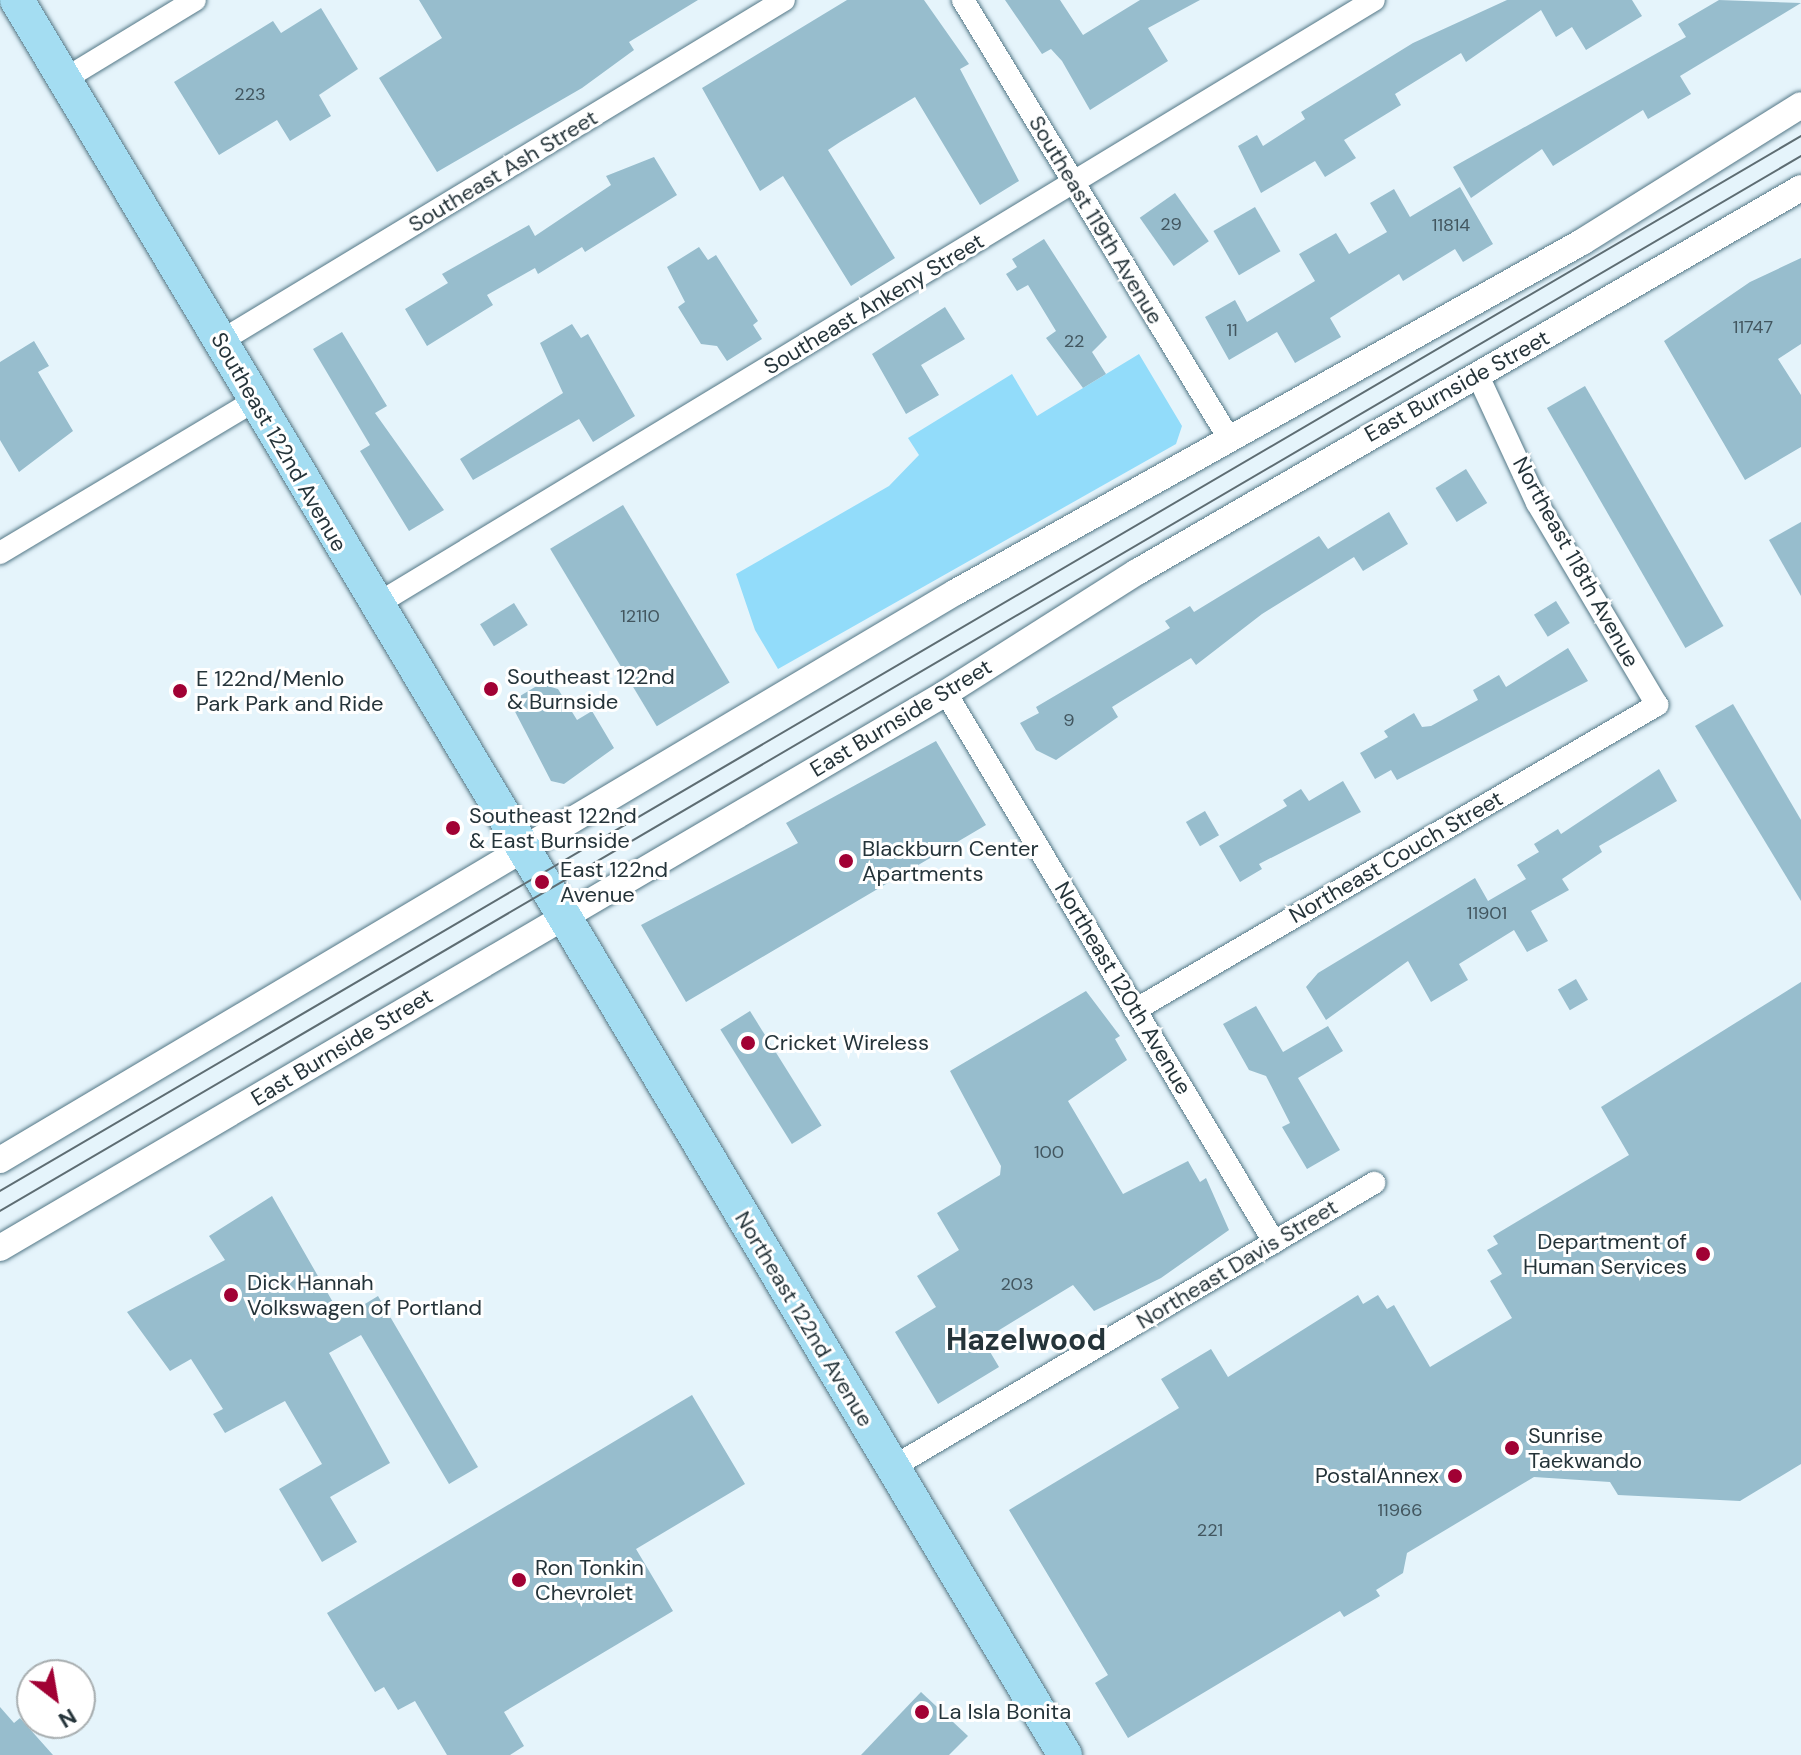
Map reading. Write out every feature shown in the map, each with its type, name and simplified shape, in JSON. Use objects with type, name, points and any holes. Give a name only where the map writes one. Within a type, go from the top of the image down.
[{"type":"main road","name":"Southeast 122nd Avenue","points":[[17,0],[540,884]]},
{"type":"main road","name":"Northeast 122nd Avenue","points":[[540,884],[1065,1755]]},
{"type":"street","points":[[65,79],[195,0]]},
{"type":"street","name":"Southeast Ash Street","points":[[221,341],[784,0]]},
{"type":"street","name":"Southeast 119th Avenue","points":[[963,0],[1230,440]]},
{"type":"street","name":"Southeast Ankeny Street","points":[[374,606],[1374,0]]},
{"type":"street","points":[[0,1160],[519,849],[1230,440],[1582,242],[1801,105]]},
{"type":"street","name":"East Burnside Street","points":[[0,1248],[946,693],[1137,572],[1801,188]]},
{"type":"street","name":"Northeast 118th Avenue","points":[[1477,374],[1537,503],[1657,705]]},
{"type":"street","points":[[0,553],[256,400]]},
{"type":"street","name":"Northeast 120th Avenue","points":[[946,693],[1274,1242]]},
{"type":"street","name":"Northeast Couch Street","points":[[1135,1010],[1657,705]]},
{"type":"street","name":"Northeast Davis Street","points":[[893,1467],[1374,1183]]},
{"type":"shaded area","points":[[1139,354],[1182,426],[1176,444],[778,669],[755,630],[736,574],[889,486],[919,455],[908,438],[1012,374],[1037,416]]},
{"type":"building","points":[[419,0],[698,0],[629,42],[634,50],[582,88],[437,172],[379,78],[442,38]]},
{"type":"building","points":[[847,0],[924,0],[969,64],[960,69],[1019,181],[980,205],[915,97],[840,142],[828,150],[895,258],[851,286],[783,176],[760,191],[702,88]]},
{"type":"building","points":[[1005,0],[1060,0],[1083,35],[1140,0],[1200,0],[1148,28],[1168,61],[1090,110],[1062,61],[1051,49],[1042,54]]},
{"type":"building","points":[[1507,0],[1632,0],[1642,16],[1586,50],[1572,27],[1556,37],[1541,10],[1466,62],[1461,53],[1395,94],[1401,105],[1344,140],[1356,158],[1325,177],[1315,161],[1261,193],[1238,146],[1257,135],[1263,146],[1305,119],[1301,112],[1413,43]]},
{"type":"building","points":[[1719,0],[1801,3],[1680,76],[1691,94],[1648,119],[1643,110],[1553,166],[1542,149],[1471,198],[1453,167],[1686,37],[1678,24]]},
{"type":"building","points":[[321,8],[358,69],[319,95],[331,116],[290,141],[277,120],[219,155],[174,82],[273,21],[281,33]]},
{"type":"building","points":[[654,157],[677,195],[585,252],[582,247],[538,274],[535,268],[487,295],[493,305],[427,346],[405,309],[448,283],[442,274],[529,225],[535,236],[611,185],[606,176]]},
{"type":"building","points":[[1460,187],[1493,244],[1463,262],[1455,249],[1403,281],[1399,274],[1330,318],[1341,337],[1295,363],[1277,332],[1229,360],[1205,317],[1235,300],[1247,322],[1315,281],[1299,254],[1336,233],[1349,254],[1387,232],[1370,203],[1394,189],[1410,217]]},
{"type":"building","points":[[1175,193],[1209,241],[1174,266],[1140,218]]},
{"type":"building","points":[[1255,207],[1280,251],[1239,275],[1213,231]]},
{"type":"building","points":[[1044,239],[1107,337],[1092,352],[1106,374],[1083,388],[1046,338],[1056,331],[1028,285],[1017,291],[1006,274],[1017,267],[1012,259]]},
{"type":"building","points":[[699,247],[708,260],[716,255],[758,321],[753,325],[762,339],[727,361],[717,346],[701,344],[678,307],[685,302],[667,267]]},
{"type":"building","points":[[1801,258],[1801,344],[1778,359],[1801,395],[1801,447],[1745,480],[1664,341],[1750,282]]},
{"type":"building","points":[[945,307],[965,339],[921,365],[939,395],[906,414],[872,354]]},
{"type":"building","points":[[572,324],[581,338],[588,334],[635,416],[593,442],[579,419],[473,480],[460,459],[563,393],[540,343]]},
{"type":"building","points":[[342,332],[387,406],[375,413],[444,510],[409,531],[360,451],[370,445],[313,349]]},
{"type":"building","points":[[34,341],[49,366],[38,372],[73,431],[19,472],[0,440],[0,362]]},
{"type":"building","points":[[1585,386],[1724,626],[1685,648],[1547,408]]},
{"type":"building","points":[[1466,469],[1487,503],[1457,522],[1435,488]]},
{"type":"building","points":[[623,505],[730,682],[657,726],[550,549]]},
{"type":"building","points":[[1389,512],[1408,544],[1363,571],[1354,557],[1262,614],[1196,665],[1191,658],[1112,707],[1118,717],[1056,760],[1036,750],[1020,723],[1039,713],[1036,707],[1170,628],[1165,621],[1190,606],[1194,612],[1319,536],[1328,549]]},
{"type":"building","points":[[1801,522],[1801,596],[1769,540]]},
{"type":"building","points":[[1556,601],[1570,623],[1548,637],[1534,615]]},
{"type":"building","points":[[514,603],[528,625],[494,646],[480,624]]},
{"type":"building","points":[[1568,648],[1588,681],[1397,780],[1391,770],[1375,779],[1360,753],[1388,737],[1384,731],[1414,713],[1422,727],[1431,726],[1478,700],[1473,690],[1499,675],[1506,687]]},
{"type":"building","points":[[540,684],[558,689],[577,720],[592,711],[614,748],[564,784],[551,781],[510,702]]},
{"type":"building","points":[[1733,704],[1801,820],[1801,901],[1695,726]]},
{"type":"building","name":"Blackburn Center Apartments","points":[[936,741],[986,825],[686,1002],[641,925],[798,843],[786,823]]},
{"type":"building","points":[[1659,769],[1677,801],[1599,846],[1602,852],[1562,879],[1569,890],[1531,911],[1548,941],[1527,952],[1514,930],[1459,964],[1468,980],[1431,1002],[1408,961],[1326,1020],[1306,987],[1318,973],[1475,878],[1488,901],[1526,879],[1517,865],[1539,852],[1534,844],[1558,829],[1561,834]]},
{"type":"building","points":[[1343,781],[1361,812],[1259,864],[1262,869],[1240,882],[1219,846],[1287,806],[1283,800],[1301,789],[1309,801]]},
{"type":"building","points":[[1205,811],[1219,835],[1200,846],[1186,822]]},
{"type":"building","points":[[1576,979],[1588,1000],[1570,1010],[1558,990]]},
{"type":"building","points":[[1801,982],[1801,1464],[1740,1501],[1618,1495],[1610,1482],[1534,1477],[1407,1553],[1403,1573],[1376,1590],[1380,1596],[1344,1617],[1340,1611],[1128,1738],[1095,1683],[1108,1675],[1009,1510],[1179,1408],[1161,1379],[1211,1349],[1228,1377],[1358,1295],[1363,1304],[1378,1295],[1387,1309],[1394,1305],[1430,1367],[1512,1318],[1490,1281],[1502,1274],[1487,1250],[1498,1244],[1493,1236],[1629,1155],[1601,1107]]},
{"type":"building","points":[[1086,991],[1120,1036],[1115,1039],[1127,1060],[1068,1101],[1123,1194],[1188,1161],[1200,1182],[1206,1178],[1229,1230],[1161,1278],[1094,1311],[1073,1285],[983,1340],[999,1367],[938,1404],[895,1332],[936,1307],[917,1276],[959,1250],[937,1213],[1000,1175],[1001,1166],[950,1071]]},
{"type":"building","points":[[1256,1006],[1283,1052],[1328,1026],[1343,1051],[1298,1078],[1340,1150],[1307,1169],[1282,1127],[1290,1123],[1266,1076],[1249,1070],[1223,1024]]},
{"type":"building","points":[[750,1011],[822,1125],[792,1144],[720,1030]]},
{"type":"building","points":[[272,1196],[342,1318],[378,1296],[478,1467],[449,1484],[361,1335],[329,1353],[390,1463],[330,1497],[357,1542],[322,1562],[279,1489],[322,1464],[285,1401],[225,1433],[213,1414],[223,1409],[191,1359],[170,1371],[127,1312],[225,1260],[209,1236]]},
{"type":"building","name":"Ron Tonkin Chevrolet","points":[[692,1395],[745,1484],[636,1549],[673,1611],[504,1712],[524,1746],[510,1755],[447,1755],[415,1701],[398,1710],[384,1687],[375,1692],[327,1613]]},
{"type":"building","name":"La Isla Bonita","points":[[921,1692],[968,1736],[949,1755],[861,1755]]},
{"type":"building","points":[[0,1707],[14,1723],[16,1721],[16,1739],[39,1739],[53,1755],[0,1755]]},
{"type":"tram line","points":[[0,1191],[1801,136]]},
{"type":"tram line","points":[[0,1211],[1801,156]]},
{"type":"place","name":"Southeast 122nd & Burnside","points":[[491,689]]},
{"type":"place","name":"E 122nd/Menlo Park Park and Ride","points":[[180,691]]},
{"type":"place","name":"Southeast 122nd & East Burnside","points":[[453,828]]},
{"type":"place","name":"Blackburn Center Apartments","points":[[846,861]]},
{"type":"place","name":"East 122nd Avenue","points":[[542,882]]},
{"type":"place","name":"Cricket Wireless","points":[[748,1043]]},
{"type":"place","name":"Department of Human Services","points":[[1703,1254]]},
{"type":"place","name":"Dick Hannah Volkswagen of Portland","points":[[231,1295]]},
{"type":"place","name":"Sunrise Taekwando","points":[[1512,1448]]},
{"type":"place","name":"PostalAnnex","points":[[1455,1476]]},
{"type":"place","name":"Ron Tonkin Chevrolet","points":[[519,1580]]},
{"type":"place","name":"La Isla Bonita","points":[[922,1712]]},
{"type":"district","name":"Hazelwood","points":[[1026,1340]]}]
